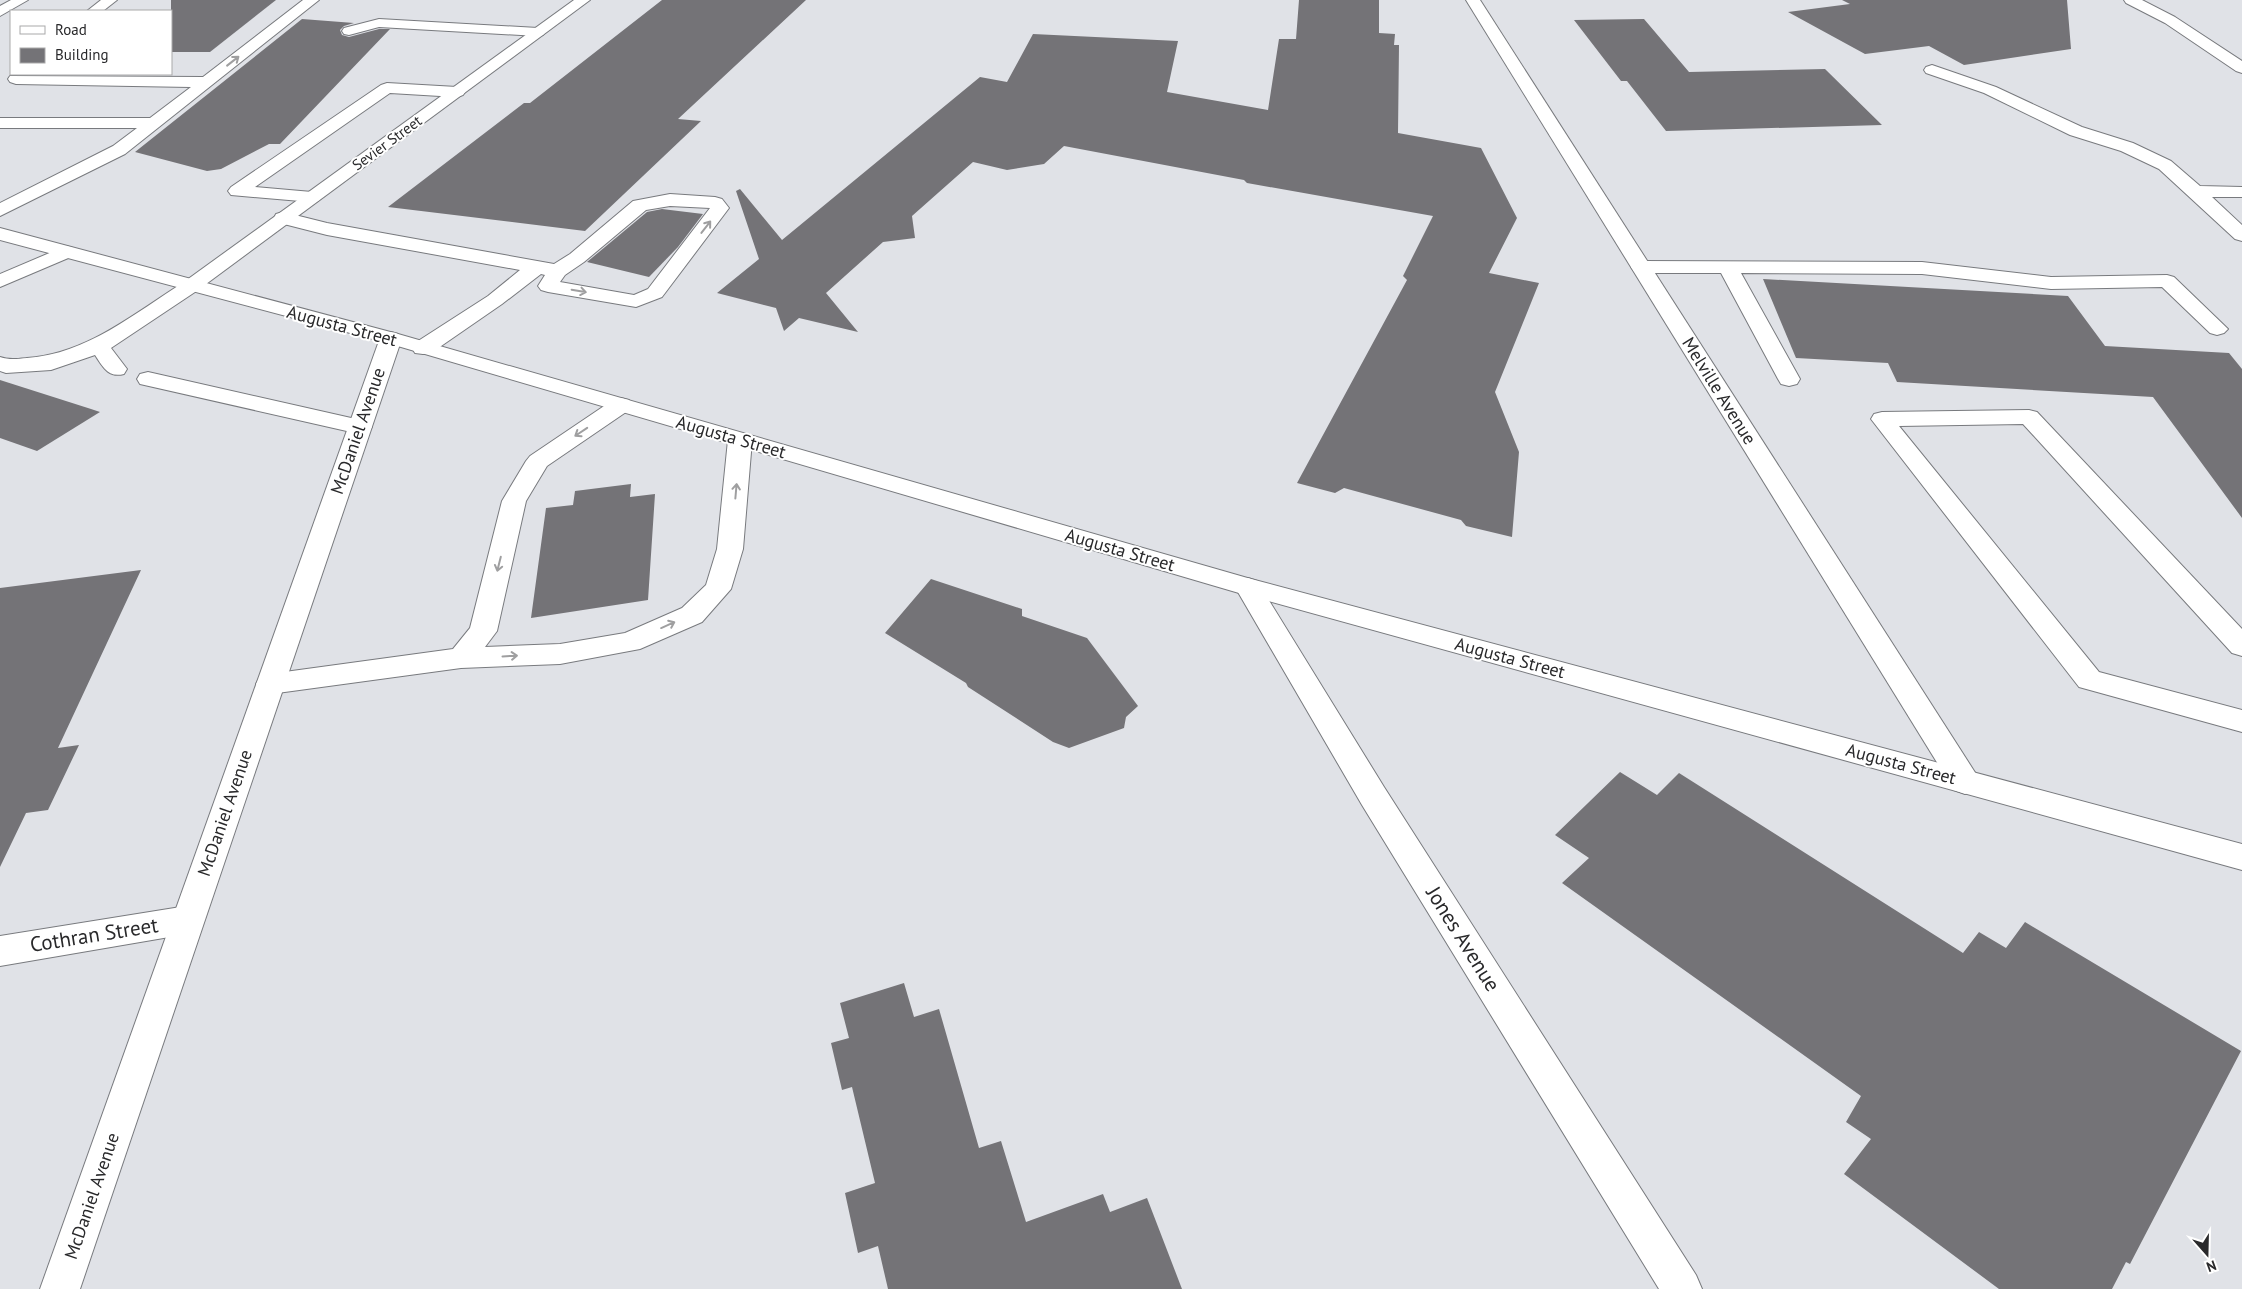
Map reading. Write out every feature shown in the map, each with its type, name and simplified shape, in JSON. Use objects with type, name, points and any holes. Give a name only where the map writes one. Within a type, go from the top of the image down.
[{"type":"street","points":[[0,12],[21,0]]},
{"type":"street","points":[[95,10],[110,0]]},
{"type":"street","points":[[0,210],[119,150],[312,0]]},
{"type":"street","name":"Sevier Street","points":[[0,364],[6,366],[51,363],[99,346],[191,286],[583,0]]},
{"type":"street","name":"Melville Avenue","points":[[1473,0],[1965,782]]},
{"type":"street","points":[[2130,0],[2153,5],[2242,68]]},
{"type":"street","points":[[349,31],[378,23],[538,32]]},
{"type":"street","points":[[1932,70],[1990,90],[2076,131],[2127,147],[2165,165],[2196,191],[2242,235]]},
{"type":"street","points":[[0,90],[17,76],[206,82]]},
{"type":"street","points":[[312,197],[237,191],[387,88],[457,92]]},
{"type":"street","points":[[0,123],[153,123]]},
{"type":"street","points":[[2196,191],[2242,192]]},
{"type":"street","points":[[423,348],[495,300],[547,269],[577,258],[640,205],[670,200],[715,203],[720,208],[655,293],[636,301],[548,286],[547,269]]},
{"type":"street","points":[[283,218],[327,229],[547,269]]},
{"type":"street","name":"Augusta Street","points":[[0,234],[391,338],[1248,587],[2242,858]]},
{"type":"street","points":[[0,282],[66,252]]},
{"type":"street","points":[[1641,267],[1922,268],[2051,283],[2167,282],[2217,329]]},
{"type":"street","points":[[1728,267],[1789,379]]},
{"type":"street","name":"McDaniel Avenue","points":[[60,1289],[391,338]]},
{"type":"street","points":[[99,346],[116,370]]},
{"type":"street","points":[[148,379],[360,427]]},
{"type":"street","points":[[461,658],[483,631],[514,501],[538,461],[621,405]]},
{"type":"street","points":[[2242,646],[2029,417],[1882,419],[2089,680],[2242,721]]},
{"type":"street","points":[[270,684],[461,658],[560,654],[630,642],[692,615],[718,589],[730,549],[740,440]]},
{"type":"street","name":"Jones Avenue","points":[[1248,587],[1373,796],[1682,1289]]},
{"type":"street","name":"Cothran Street","points":[[0,951],[187,920]]},
{"type":"building","points":[[171,0],[276,0],[210,52],[172,52]]},
{"type":"building","points":[[662,0],[806,0],[678,119],[701,121],[585,231],[388,207],[524,103],[530,103]]},
{"type":"building","points":[[1299,0],[1379,0],[1379,33],[1395,34],[1394,45],[1399,45],[1398,133],[1481,148],[1517,218],[1489,273],[1539,283],[1495,392],[1519,452],[1512,537],[1466,526],[1461,520],[1344,488],[1335,493],[1297,483],[1407,280],[1403,276],[1433,216],[1247,183],[1244,180],[1064,146],[1044,164],[1007,170],[973,162],[912,216],[915,238],[883,242],[826,293],[858,332],[799,318],[784,331],[776,308],[717,293],[759,259],[736,191],[740,189],[782,240],[980,77],[1007,82],[1033,34],[1178,41],[1167,92],[1268,110],[1279,39],[1296,39]]},
{"type":"building","points":[[1842,0],[2067,0],[2071,49],[1964,65],[1929,46],[1865,54],[1788,12],[1850,4]]},
{"type":"building","points":[[302,19],[354,23],[344,26],[340,30],[342,35],[349,37],[379,29],[390,29],[280,144],[269,144],[221,169],[207,171],[135,152]]},
{"type":"building","points":[[1644,19],[1689,72],[1825,69],[1882,125],[1666,131],[1627,81],[1621,81],[1574,20]]},
{"type":"building","points":[[662,209],[703,214],[678,247],[649,277],[587,262],[647,212]]},
{"type":"building","points":[[1763,279],[2068,296],[2105,346],[2229,353],[2242,369],[2242,518],[2153,397],[1897,382],[1888,363],[1796,358]]},
{"type":"building","points":[[0,380],[100,412],[37,451],[0,438]]},
{"type":"building","points":[[631,484],[630,497],[655,494],[648,600],[531,618],[546,508],[573,505],[575,491]]},
{"type":"building","points":[[141,570],[58,748],[79,745],[48,810],[26,813],[0,867],[0,588]]},
{"type":"building","points":[[931,579],[1022,609],[1022,616],[1087,638],[1138,706],[1126,717],[1124,728],[1069,748],[1053,742],[968,687],[966,683],[885,633]]},
{"type":"building","points":[[1620,772],[1657,795],[1679,773],[1963,953],[1979,932],[2006,948],[2025,922],[2241,1051],[2130,1264],[2126,1262],[2112,1289],[1999,1289],[1844,1174],[1871,1139],[1846,1122],[1861,1096],[1562,883],[1589,858],[1555,835]]},
{"type":"building","points":[[904,983],[914,1017],[939,1009],[979,1148],[1001,1141],[1026,1222],[1103,1194],[1110,1212],[1147,1198],[1182,1289],[888,1289],[878,1246],[858,1253],[845,1193],[875,1183],[852,1087],[842,1090],[831,1043],[849,1038],[840,1003]]}]
